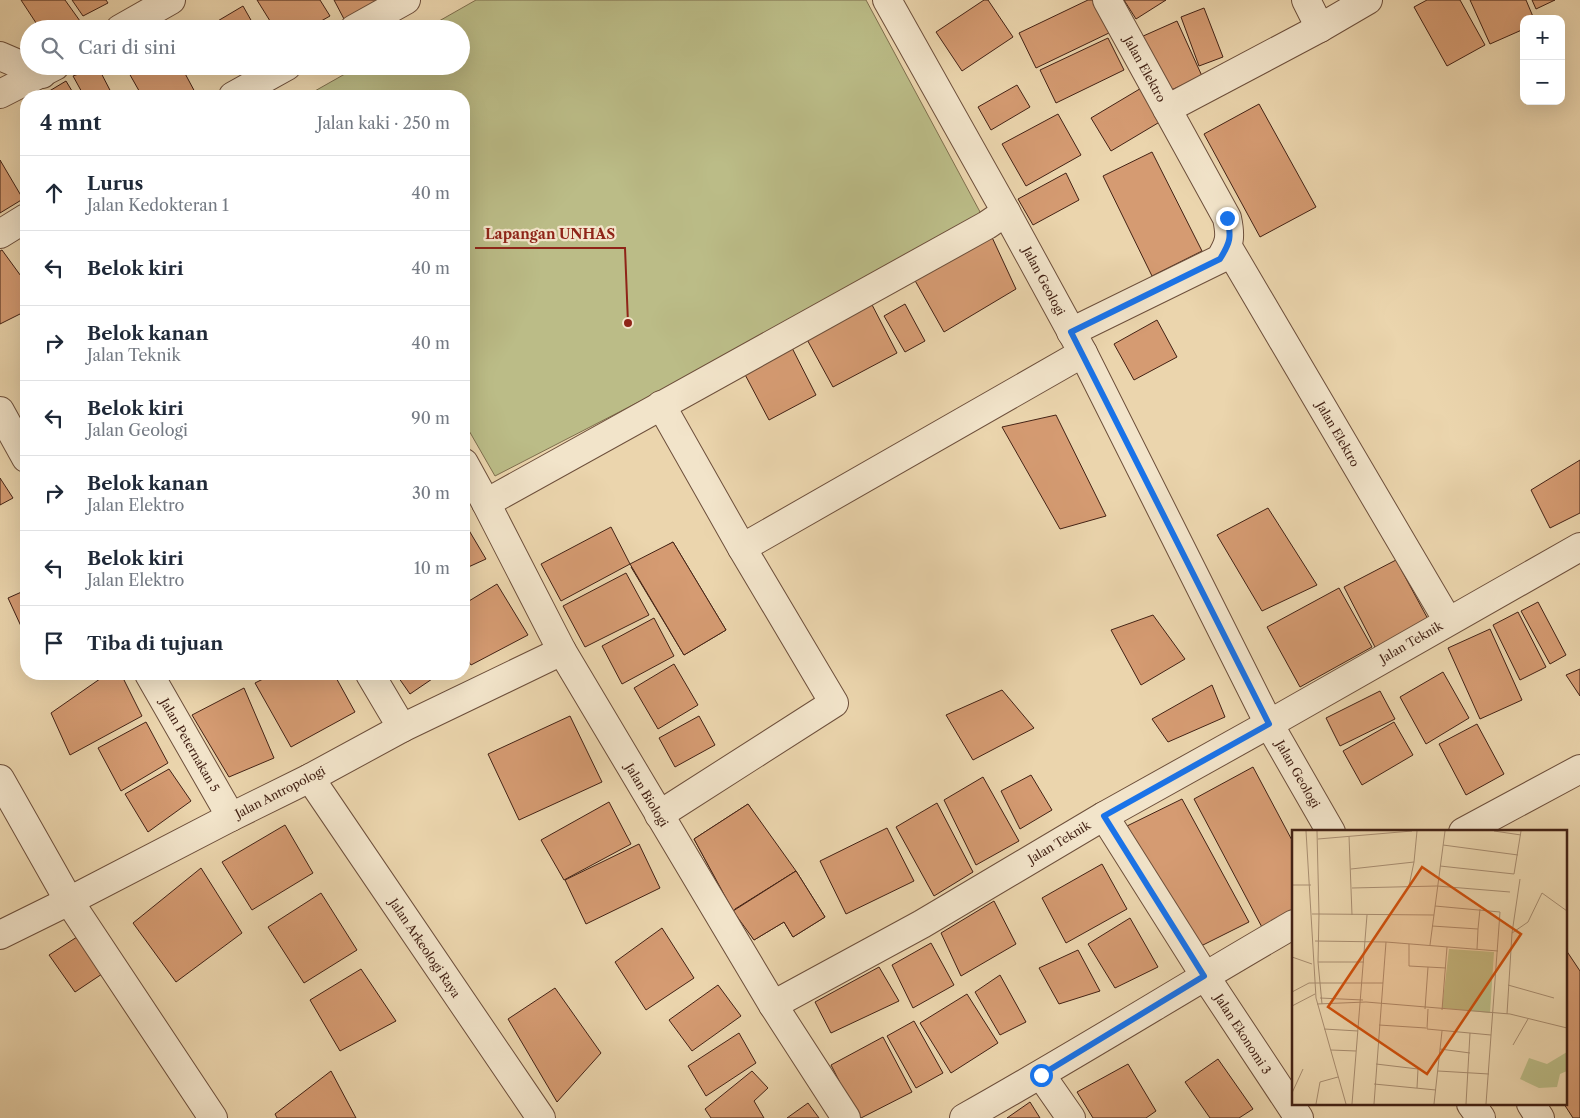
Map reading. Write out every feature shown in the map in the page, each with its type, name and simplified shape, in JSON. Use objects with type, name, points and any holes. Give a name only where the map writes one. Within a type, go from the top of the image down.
[{"type":"street","points":[[136,20],[171,0]]},
{"type":"street","points":[[370,20],[406,0]]},
{"type":"street","name":"Jalan Geologi","points":[[887,0],[1077,342],[1269,724],[1329,830]]},
{"type":"street","name":"Jalan Elektro","points":[[1107,0],[1227,218],[1230,233],[1228,247],[1448,621]]},
{"type":"street","points":[[1306,0],[1320,28]]},
{"type":"street","points":[[1167,109],[1320,28],[1368,0]]},
{"type":"street","points":[[0,56],[20,62]]},
{"type":"street","points":[[0,94],[38,75]]},
{"type":"street","points":[[250,90],[273,75]]},
{"type":"street","points":[[486,503],[987,225],[1006,212]]},
{"type":"street","points":[[0,234],[20,222]]},
{"type":"street","points":[[742,548],[1077,342],[1220,259],[1228,247]]},
{"type":"street","points":[[659,814],[834,702],[742,548],[661,405]]},
{"type":"street","points":[[0,411],[20,445]]},
{"type":"street","name":"Jalan Biologi","points":[[470,474],[562,651],[772,1005],[846,1118]]},
{"type":"street","name":"Jalan Teknik","points":[[772,1005],[922,924],[1104,816],[1580,547]]},
{"type":"street","name":"Jalan Antropologi","points":[[0,935],[310,778],[402,728],[562,651]]},
{"type":"street","name":"Jalan Peternakan 5","points":[[152,680],[231,817]]},
{"type":"street","points":[[374,680],[402,728]]},
{"type":"street","points":[[1467,830],[1580,769]]},
{"type":"street","name":"Jalan Arkeologi Raya","points":[[310,778],[541,1118]]},
{"type":"street","points":[[0,779],[70,901],[211,1117]]},
{"type":"street","name":"Jalan Ekonomi 3","points":[[1104,816],[1204,976],[1299,1118]]},
{"type":"street","points":[[964,1118],[1041,1075],[1292,925]]},
{"type":"street","points":[[1041,1075],[1071,1118]]},
{"type":"street","points":[[1472,1106],[1481,1118]]},
{"type":"street","points":[[1533,1106],[1540,1118]]},
{"type":"green space","points":[[476,0],[866,0],[986,223],[495,476],[470,432],[470,90],[317,90],[343,75],[470,75],[470,20],[441,20]]},
{"type":"building","points":[[21,0],[65,0],[79,20],[34,20]]},
{"type":"building","points":[[72,0],[106,0],[108,3],[83,16]]},
{"type":"building","points":[[257,0],[320,0],[330,16],[323,20],[269,20]]},
{"type":"building","points":[[334,0],[382,0],[344,19]]},
{"type":"building","points":[[984,0],[988,0],[1013,37],[962,71],[936,32]]},
{"type":"building","points":[[1088,0],[1096,0],[1111,32],[1036,68],[1019,33]]},
{"type":"building","points":[[1124,0],[1166,0],[1136,19]]},
{"type":"building","points":[[1427,0],[1460,0],[1485,45],[1447,66],[1414,7]]},
{"type":"building","points":[[1470,0],[1526,0],[1532,15],[1520,15],[1520,31],[1490,44]]},
{"type":"building","points":[[1532,0],[1555,0],[1536,9]]},
{"type":"building","points":[[243,6],[251,20],[219,20]]},
{"type":"building","points":[[1204,8],[1223,57],[1199,66],[1181,17]]},
{"type":"building","points":[[1177,21],[1202,76],[1167,92],[1141,37]]},
{"type":"building","points":[[1108,38],[1124,70],[1056,103],[1040,70]]},
{"type":"building","points":[[102,75],[110,90],[81,90],[73,76]]},
{"type":"building","points":[[130,75],[186,75],[194,90],[139,90]]},
{"type":"building","points":[[66,81],[71,90],[51,90]]},
{"type":"building","points":[[1017,85],[1030,107],[991,130],[978,107]]},
{"type":"building","points":[[1143,87],[1163,120],[1111,151],[1091,118]]},
{"type":"building","points":[[1259,104],[1316,207],[1260,237],[1204,134]]},
{"type":"building","points":[[1058,114],[1081,155],[1026,186],[1002,144]]},
{"type":"building","points":[[1152,152],[1202,251],[1152,276],[1103,176]]},
{"type":"building","points":[[0,160],[20,194],[20,201],[0,213]]},
{"type":"building","points":[[1066,173],[1079,200],[1033,225],[1018,199]]},
{"type":"building","points":[[990,233],[1016,289],[944,332],[913,277]]},
{"type":"building","points":[[2,250],[20,275],[20,314],[0,324],[0,251]]},
{"type":"building","points":[[869,299],[897,353],[833,387],[804,334]]},
{"type":"building","points":[[905,304],[925,341],[905,352],[884,316]]},
{"type":"building","points":[[1157,320],[1177,357],[1134,380],[1114,344]]},
{"type":"building","points":[[789,342],[816,395],[769,420],[741,367]]},
{"type":"building","points":[[1056,415],[1106,516],[1060,529],[1002,427]]},
{"type":"building","points":[[1580,460],[1580,513],[1550,528],[1531,490]]},
{"type":"building","points":[[0,478],[13,498],[0,505]]},
{"type":"building","points":[[1268,508],[1317,585],[1262,611],[1217,535]]},
{"type":"building","points":[[611,527],[630,564],[561,601],[541,564]]},
{"type":"building","points":[[470,532],[486,559],[470,566]]},
{"type":"building","points":[[673,542],[726,630],[684,655],[631,567]]},
{"type":"building","points":[[673,542],[726,630],[684,655],[630,564]]},
{"type":"building","points":[[1396,560],[1429,621],[1376,649],[1344,587]]},
{"type":"building","points":[[626,573],[649,615],[585,647],[563,606]]},
{"type":"building","points":[[497,584],[528,635],[471,665],[470,600]]},
{"type":"building","points":[[1339,588],[1372,647],[1300,687],[1267,627]]},
{"type":"building","points":[[20,593],[20,624],[8,598]]},
{"type":"building","points":[[1538,602],[1566,655],[1550,664],[1521,611]]},
{"type":"building","points":[[1518,612],[1546,667],[1520,680],[1493,625]]},
{"type":"building","points":[[1153,615],[1185,659],[1141,685],[1111,630]]},
{"type":"building","points":[[654,618],[674,656],[622,684],[602,646]]},
{"type":"building","points":[[1490,629],[1522,700],[1480,719],[1448,648]]},
{"type":"building","points":[[674,664],[698,705],[658,729],[634,688]]},
{"type":"building","points":[[1580,669],[1580,696],[1566,675]]},
{"type":"building","points":[[1443,672],[1469,718],[1426,744],[1400,697]]},
{"type":"building","points":[[98,680],[124,680],[142,716],[70,755],[51,713]]},
{"type":"building","points":[[261,680],[337,680],[355,712],[291,747],[255,683]]},
{"type":"building","points":[[400,680],[431,680],[410,694]]},
{"type":"building","points":[[1212,685],[1225,717],[1168,742],[1152,719]]},
{"type":"building","points":[[244,688],[274,758],[229,777],[192,715]]},
{"type":"building","points":[[1002,690],[1034,728],[973,760],[946,715]]},
{"type":"building","points":[[1380,691],[1395,719],[1340,746],[1326,718]]},
{"type":"building","points":[[570,716],[602,782],[519,820],[488,754]]},
{"type":"building","points":[[699,716],[715,745],[675,767],[659,738]]},
{"type":"building","points":[[146,722],[168,763],[121,791],[98,748]]},
{"type":"building","points":[[1394,722],[1413,755],[1362,785],[1343,751]]},
{"type":"building","points":[[1477,724],[1504,774],[1466,795],[1439,744]]},
{"type":"building","points":[[1253,767],[1292,840],[1292,916],[1264,931],[1194,799]]},
{"type":"building","points":[[169,769],[191,801],[148,832],[125,794]]},
{"type":"building","points":[[1031,775],[1052,810],[1020,829],[1001,791]]},
{"type":"building","points":[[983,777],[1019,841],[976,865],[944,800]]},
{"type":"building","points":[[1182,799],[1249,922],[1201,946],[1127,826]]},
{"type":"building","points":[[609,802],[631,844],[564,880],[541,840]]},
{"type":"building","points":[[937,803],[973,872],[934,896],[896,827]]},
{"type":"building","points":[[748,804],[792,873],[733,911],[694,839]]},
{"type":"building","points":[[748,804],[796,871],[733,911],[694,839]]},
{"type":"building","points":[[285,825],[313,873],[252,910],[222,862]]},
{"type":"building","points":[[887,828],[914,881],[846,914],[820,861]]},
{"type":"building","points":[[639,844],[660,888],[586,924],[565,880]]},
{"type":"building","points":[[1102,864],[1127,909],[1066,943],[1042,898]]},
{"type":"building","points":[[201,868],[242,933],[176,982],[133,923]]},
{"type":"building","points":[[796,871],[825,917],[793,937],[784,922],[754,940],[735,909]]},
{"type":"building","points":[[796,871],[825,917],[793,937],[784,922],[754,940],[733,911]]},
{"type":"building","points":[[321,893],[357,950],[304,983],[268,927]]},
{"type":"building","points":[[994,901],[1016,944],[961,976],[941,933]]},
{"type":"building","points":[[1130,918],[1158,967],[1115,988],[1088,944]]},
{"type":"building","points":[[662,928],[694,978],[646,1010],[615,962]]},
{"type":"building","points":[[77,937],[102,974],[75,992],[49,955]]},
{"type":"building","points":[[931,943],[954,985],[913,1008],[892,965]]},
{"type":"building","points":[[1078,950],[1100,991],[1059,1004],[1039,968]]},
{"type":"building","points":[[1568,953],[1580,971],[1580,1118],[1573,1118],[1565,1106],[1568,1106]]},
{"type":"building","points":[[879,967],[899,1001],[831,1033],[815,1002]]},
{"type":"building","points":[[361,969],[396,1021],[340,1051],[310,1000]]},
{"type":"building","points":[[1000,975],[1026,1022],[1000,1035],[975,992]]},
{"type":"building","points":[[718,985],[741,1016],[692,1051],[669,1020]]},
{"type":"building","points":[[555,988],[601,1053],[557,1102],[508,1019]]},
{"type":"building","points":[[967,994],[998,1043],[951,1073],[920,1023]]},
{"type":"building","points":[[914,1021],[943,1073],[916,1088],[887,1036]]},
{"type":"building","points":[[739,1033],[756,1063],[706,1096],[688,1066]]},
{"type":"building","points":[[883,1037],[912,1092],[858,1118],[831,1065]]},
{"type":"building","points":[[1218,1059],[1253,1109],[1239,1118],[1210,1118],[1185,1082]]},
{"type":"building","points":[[1128,1064],[1156,1111],[1146,1118],[1093,1118],[1077,1092]]},
{"type":"building","points":[[331,1071],[356,1118],[277,1118],[275,1114]]},
{"type":"building","points":[[752,1071],[768,1088],[754,1101],[764,1118],[711,1118],[705,1109]]},
{"type":"building","points":[[1030,1102],[1040,1118],[1007,1118]]},
{"type":"building","points":[[808,1103],[819,1118],[787,1118]]},
{"type":"place","name":"Lapangan UNHAS","points":[[628,323]]},
{"type":"route","points":[[1041,1075],[1204,976],[1104,816],[1269,724],[1071,332],[1220,259],[1228,247],[1230,233],[1227,218]]}]
